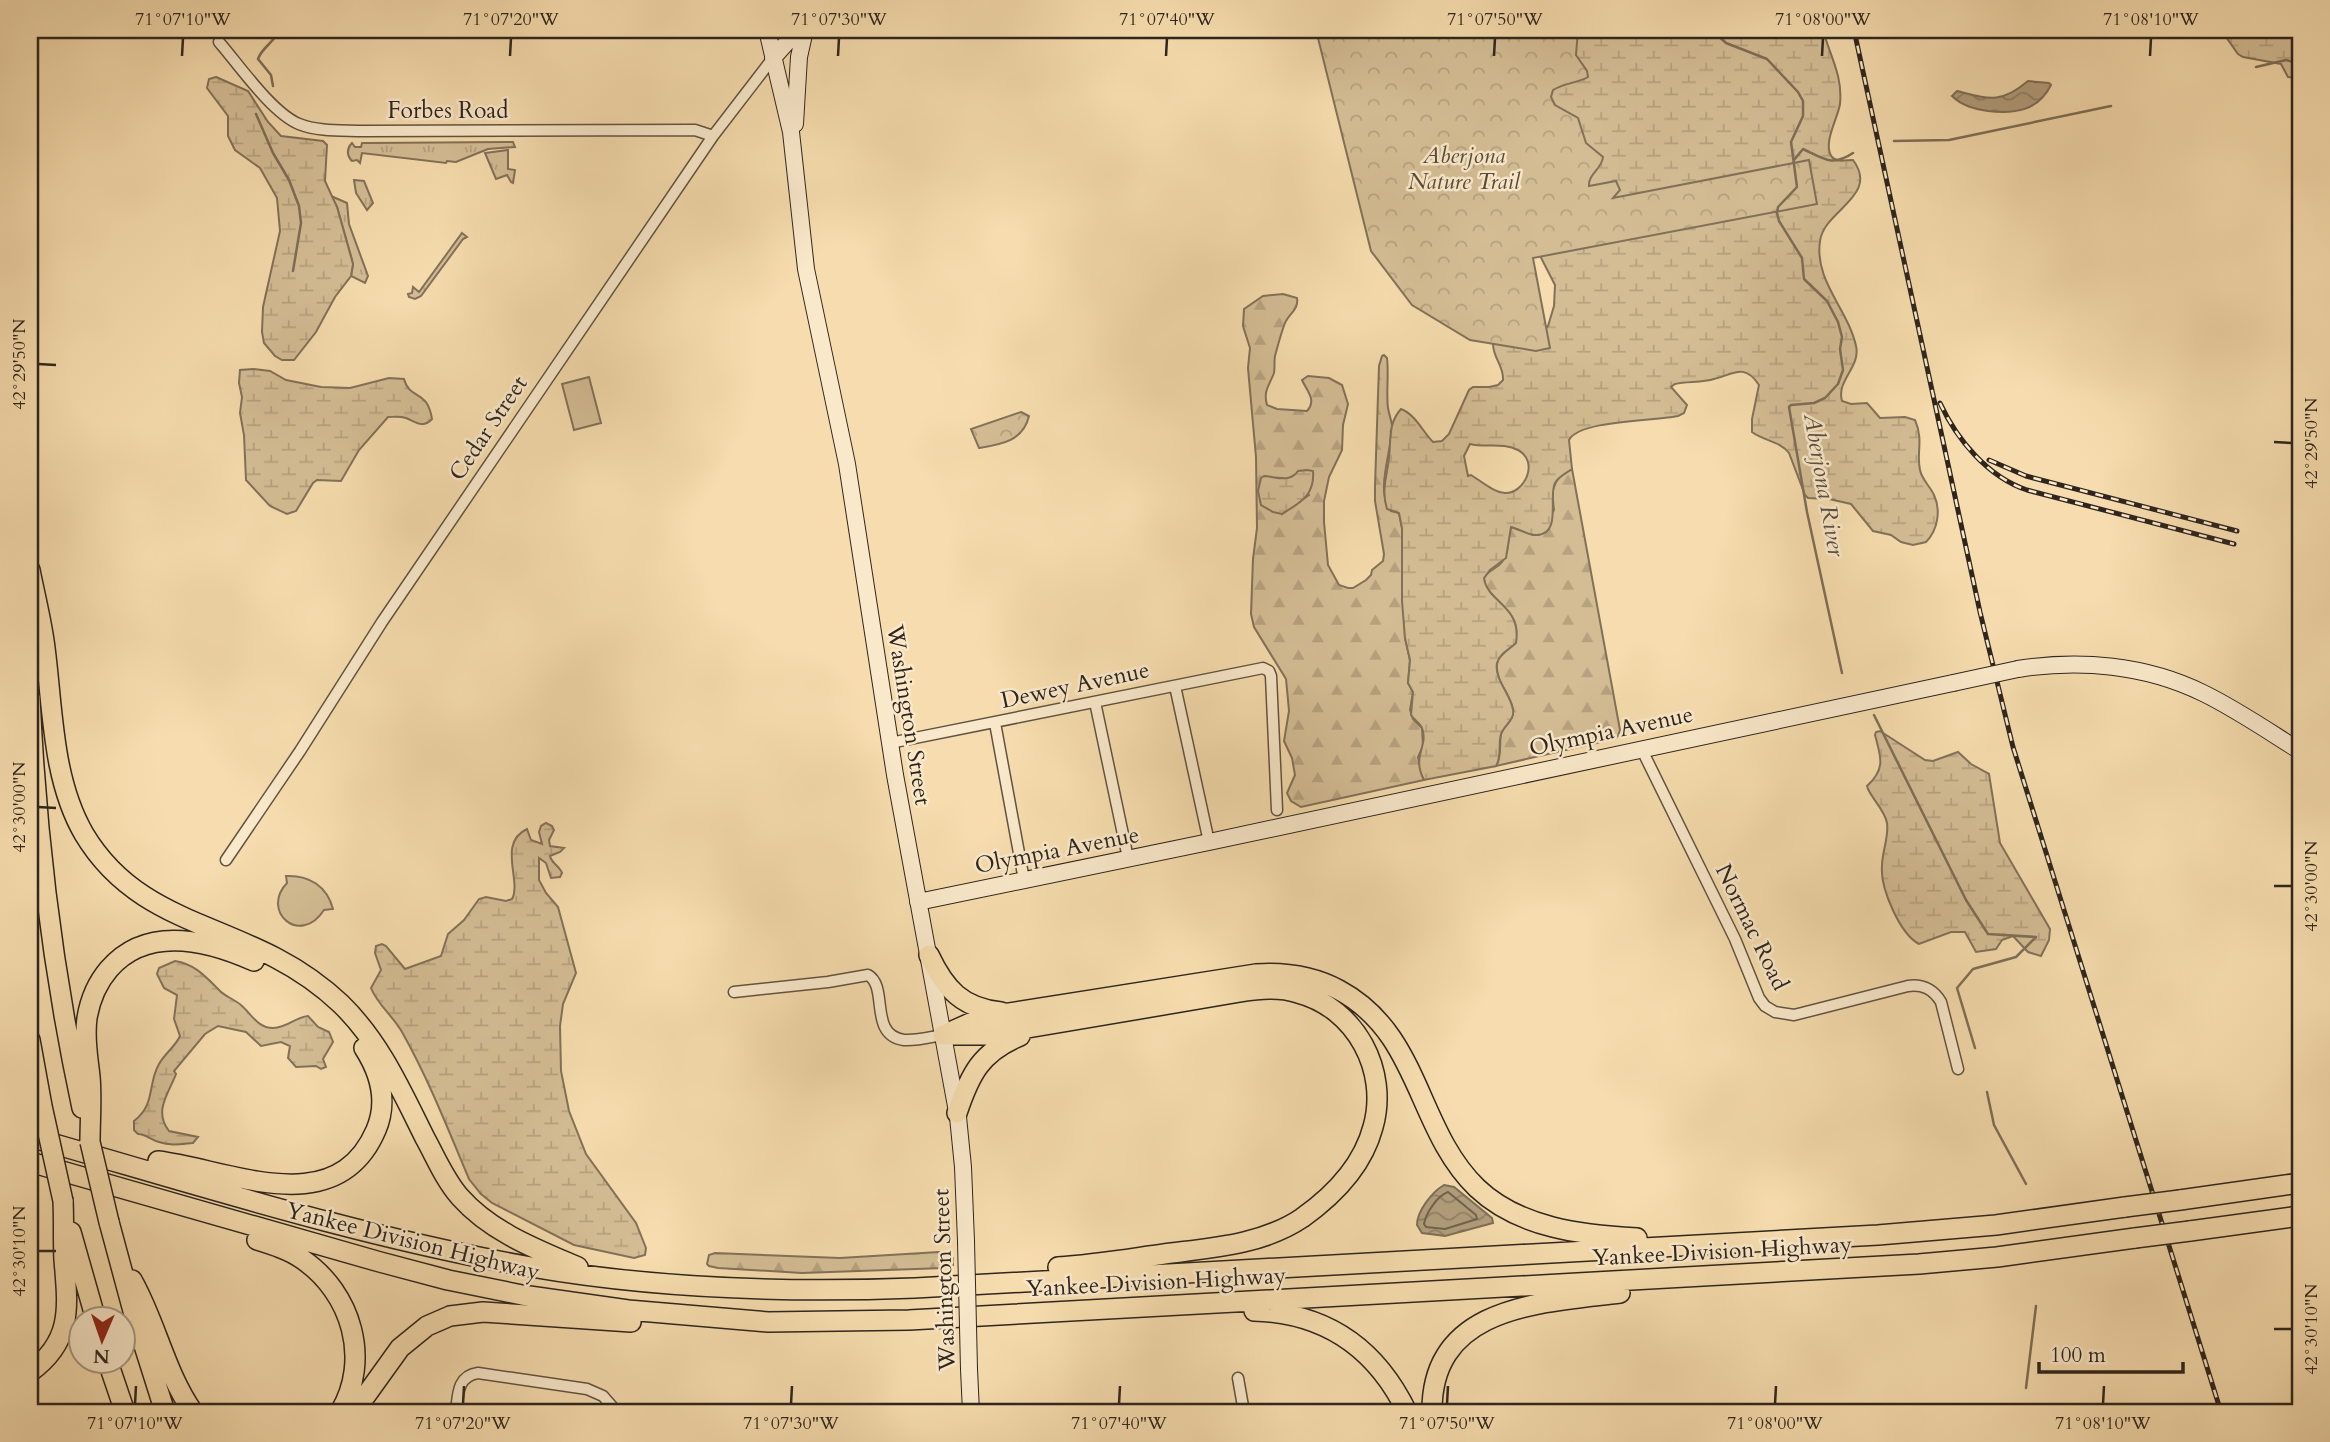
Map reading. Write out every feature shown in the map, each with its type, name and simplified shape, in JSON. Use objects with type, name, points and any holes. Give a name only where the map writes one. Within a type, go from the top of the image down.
[{"type":"highway","points":[[30,570],[45,645],[62,776],[76,820],[96,851],[123,881],[151,902],[274,957],[299,971],[328,993],[359,1024],[380,1051],[441,1169],[467,1204],[510,1236],[601,1277]]},
{"type":"highway","points":[[30,696],[50,925],[62,1005],[109,1222],[165,1412]]},
{"type":"highway","points":[[87,1119],[90,1078],[86,1035],[93,995],[102,979],[121,957],[139,947],[162,940],[187,941],[227,950],[264,965],[293,982],[322,1003],[348,1029],[367,1053],[380,1083],[381,1114],[368,1146],[346,1169],[322,1181],[306,1184],[276,1183],[200,1171],[161,1161],[108,1159]]},
{"type":"highway","points":[[929,955],[946,987],[960,998],[985,1010],[1013,1013]]},
{"type":"highway","points":[[943,1035],[984,1018],[1256,974],[1282,974],[1314,980],[1348,995],[1378,1019],[1392,1037],[1455,1160],[1479,1190],[1509,1210],[1543,1224],[1579,1233],[1740,1243]]},
{"type":"highway","points":[[880,1290],[996,1273],[1106,1263],[1261,1237],[1300,1219],[1331,1195],[1358,1161],[1374,1126],[1377,1100],[1375,1078],[1367,1051],[1354,1030],[1325,1004],[1305,995],[1277,989],[1257,990],[980,1036],[943,1035]]},
{"type":"highway","points":[[957,1113],[970,1078],[985,1057],[1008,1042],[1059,1023]]},
{"type":"highway","points":[[30,1040],[63,1201],[92,1306]]},
{"type":"highway","points":[[30,1065],[38,1086]]},
{"type":"highway","name":"Yankee Division Highway","points":[[30,1137],[294,1213],[497,1261],[601,1277],[741,1289],[880,1290],[1958,1229],[2300,1183]]},
{"type":"highway","name":"Yankee Division Highway","points":[[30,1162],[391,1265],[482,1287],[593,1306],[768,1322],[897,1321],[1798,1272],[1997,1257],[2300,1216]]},
{"type":"highway","points":[[30,1167],[64,1172]]},
{"type":"highway","points":[[30,1372],[55,1346],[67,1313],[63,1201]]},
{"type":"highway","points":[[183,1207],[242,1236],[293,1254],[319,1273],[330,1285],[351,1325],[356,1355],[351,1389],[340,1412]]},
{"type":"highway","points":[[118,1257],[145,1303],[168,1364],[193,1412]]},
{"type":"highway","points":[[1432,1412],[1434,1385],[1440,1364],[1449,1351],[1476,1325],[1503,1312],[1526,1306],[1605,1295],[1798,1272]]},
{"type":"highway","points":[[1138,1308],[1269,1312],[1314,1321],[1343,1335],[1362,1349],[1388,1381],[1407,1412]]},
{"type":"highway","points":[[354,1412],[400,1348],[427,1326],[450,1316],[483,1312],[635,1322],[768,1322]]},
{"type":"highway","points":[[113,1376],[125,1412]]},
{"type":"highway","points":[[1388,1381],[1395,1412]]},
{"type":"main road","name":"Washington Street","points":[[767,30],[794,151],[806,269],[847,464],[890,743],[957,1113],[963,1167],[971,1412]]},
{"type":"main road","name":"Cedar Street","points":[[773,58],[797,30]]},
{"type":"main road","points":[[794,151],[799,57],[806,30]]},
{"type":"main road","name":"Olympia Avenue","points":[[918,902],[1953,682],[2052,665],[2095,665],[2162,677],[2213,698],[2300,751]]},
{"type":"main road","points":[[2048,1412],[2095,1412]]},
{"type":"street","name":"Forbes Road","points":[[219,42],[281,113],[296,123],[314,128],[364,131],[696,130],[713,136]]},
{"type":"street","name":"Cedar Street","points":[[226,860],[300,751],[382,622],[713,136],[773,58]]},
{"type":"street","name":"Dewey Avenue","points":[[890,743],[1260,668],[1268,670],[1271,678],[1277,810]]},
{"type":"street","points":[[1175,686],[1209,842]]},
{"type":"street","points":[[1095,702],[1128,858]]},
{"type":"street","points":[[995,723],[1024,880]]},
{"type":"street","name":"Normac Road","points":[[1641,748],[1765,1006],[1778,1013],[1794,1015],[1908,986],[1924,987],[1934,993],[1941,1002],[1958,1069]]},
{"type":"street","points":[[734,992],[868,975],[876,982],[883,1022],[892,1035],[909,1040],[943,1035]]},
{"type":"street","points":[[456,1412],[460,1384],[467,1376],[475,1373],[587,1389],[603,1396],[617,1412]]},
{"type":"street","points":[[1238,1378],[1244,1412]]},
{"type":"green space","name":"Aberjona Nature Trail","points":[[1316,30],[1578,30],[1576,55],[1588,77],[1553,90],[1551,97],[1555,105],[1578,118],[1586,143],[1603,157],[1589,186],[1616,181],[1620,190],[1613,198],[1809,160],[1817,204],[1533,258],[1550,348],[1536,351],[1470,340],[1412,305],[1371,251]]},
{"type":"green space","points":[[1515,30],[1823,30],[1838,75],[1840,94],[1829,152],[1836,160],[1853,160],[1860,183],[1855,193],[1824,230],[1820,241],[1822,269],[1856,346],[1855,360],[1842,386],[1842,401],[1851,404],[1867,403],[1880,418],[1905,417],[1915,420],[1919,434],[1920,470],[1936,501],[1937,520],[1926,542],[1913,545],[1901,542],[1891,535],[1873,531],[1851,504],[1808,498],[1789,453],[1781,446],[1752,432],[1759,385],[1743,372],[1675,384],[1671,387],[1687,405],[1684,413],[1678,416],[1619,422],[1576,433],[1569,440],[1572,469],[1558,479],[1553,489],[1553,514],[1549,528],[1545,533],[1534,535],[1511,527],[1506,558],[1484,578],[1491,593],[1514,620],[1516,630],[1516,643],[1502,654],[1497,663],[1498,675],[1512,704],[1513,714],[1501,734],[1498,762],[1496,766],[1424,780],[1419,764],[1424,734],[1411,715],[1413,692],[1408,683],[1410,660],[1402,601],[1402,528],[1399,513],[1387,509],[1384,496],[1392,426],[1401,409],[1415,419],[1433,442],[1442,441],[1449,434],[1469,390],[1473,387],[1498,385],[1503,380],[1493,344],[1542,333],[1548,326],[1554,306],[1555,285],[1535,246]],"holes":[[[1470,444],[1506,446],[1525,455],[1529,469],[1523,483],[1512,492],[1505,493],[1471,475],[1468,476],[1464,456]]]},
{"type":"green space","points":[[2221,30],[2294,30],[2300,45],[2300,78],[2288,77],[2281,64],[2238,54]]},
{"type":"green space","points":[[216,77],[248,91],[268,122],[281,136],[323,141],[327,145],[325,181],[337,207],[353,264],[351,276],[335,297],[316,332],[294,360],[282,360],[275,356],[264,343],[262,332],[263,307],[280,231],[277,198],[260,168],[235,150],[228,136],[228,116],[207,88],[209,79]]},
{"type":"green space","points":[[513,142],[515,147],[488,149],[456,162],[446,163],[362,153],[360,163],[357,160],[352,161],[348,152],[352,143],[355,147],[361,147],[362,143]]},
{"type":"green space","points":[[508,150],[508,169],[515,170],[513,183],[507,175],[496,179],[485,153]]},
{"type":"green space","points":[[354,180],[364,181],[373,203],[367,210],[356,193]]},
{"type":"green space","points":[[331,196],[347,203],[349,224],[368,276],[365,283],[351,276],[351,256],[337,207]]},
{"type":"green space","points":[[462,233],[467,237],[421,296],[415,299],[409,297],[413,287],[419,292]]},
{"type":"green space","points":[[1283,294],[1297,298],[1295,309],[1285,323],[1275,356],[1274,373],[1266,392],[1267,405],[1277,409],[1307,411],[1311,399],[1302,380],[1308,376],[1329,378],[1342,385],[1348,404],[1343,425],[1342,450],[1329,477],[1324,501],[1324,522],[1328,565],[1339,585],[1348,588],[1366,580],[1372,570],[1383,561],[1375,486],[1379,366],[1382,356],[1387,358],[1387,402],[1392,435],[1384,492],[1391,511],[1399,513],[1402,528],[1405,638],[1410,660],[1408,683],[1413,692],[1410,710],[1413,719],[1422,728],[1423,746],[1418,757],[1424,780],[1301,807],[1291,801],[1287,793],[1295,775],[1292,758],[1284,741],[1289,711],[1286,679],[1254,627],[1251,614],[1257,528],[1256,457],[1248,368],[1250,348],[1243,326],[1244,309],[1263,296]],"holes":[[[1295,475],[1309,495],[1282,514],[1279,478],[1287,479]]]},
{"type":"green space","points":[[240,370],[270,371],[286,380],[321,387],[350,388],[389,378],[404,379],[410,390],[426,403],[432,419],[422,424],[404,417],[388,417],[359,450],[341,481],[317,480],[296,511],[287,514],[270,506],[246,480],[239,383]]},
{"type":"green space","points":[[589,377],[601,423],[574,430],[562,384]]},
{"type":"green space","points":[[1021,412],[1029,416],[1017,436],[1003,443],[979,448],[971,429]]},
{"type":"green space","points":[[1572,469],[1620,730],[1614,739],[1496,766],[1500,755],[1501,734],[1512,717],[1513,710],[1498,676],[1497,664],[1501,655],[1515,640],[1516,627],[1509,613],[1485,584],[1484,578],[1505,558],[1511,527],[1539,535],[1554,510],[1552,492],[1556,482],[1561,475]]},
{"type":"green space","points":[[1298,471],[1313,471],[1312,486],[1301,501],[1282,514],[1261,505],[1258,491],[1261,478],[1287,478]]},
{"type":"green space","points":[[1880,731],[1925,760],[1933,761],[1958,752],[1971,764],[1989,774],[2000,843],[2050,929],[2049,940],[2041,956],[2028,952],[2013,936],[2002,940],[1996,949],[1976,952],[1965,932],[1951,932],[1919,944],[1905,931],[1888,898],[1882,875],[1887,823],[1867,786],[1879,768],[1880,756],[1875,735]]},
{"type":"green space","points":[[546,823],[554,830],[549,840],[550,846],[564,848],[550,856],[562,873],[560,877],[551,878],[546,863],[539,858],[539,880],[558,907],[576,973],[563,1004],[560,1026],[561,1071],[569,1111],[586,1154],[636,1223],[646,1248],[645,1255],[634,1258],[574,1245],[492,1203],[481,1194],[469,1179],[411,1049],[371,988],[381,970],[375,953],[376,946],[386,946],[405,969],[441,956],[448,934],[464,920],[479,899],[512,899],[513,843],[518,835],[527,829],[531,840],[542,844],[539,832],[541,826]]},
{"type":"green space","points":[[286,876],[309,880],[322,888],[333,909],[324,910],[314,921],[304,925],[286,921],[278,904],[280,894],[287,883]]},
{"type":"green space","points":[[175,961],[200,972],[263,1026],[278,1028],[308,1016],[318,1027],[329,1032],[333,1042],[323,1059],[326,1067],[296,1067],[288,1058],[290,1046],[281,1042],[261,1046],[246,1032],[218,1026],[205,1034],[174,1071],[176,1074],[162,1109],[164,1124],[169,1131],[198,1137],[193,1143],[172,1144],[138,1134],[134,1130],[134,1121],[146,1108],[155,1072],[180,1036],[174,1019],[177,995],[164,988],[157,974],[159,968]]},
{"type":"green space","points":[[715,1253],[840,1258],[949,1253],[953,1258],[953,1265],[944,1268],[802,1273],[718,1268],[707,1264],[709,1255]]},
{"type":"water","points":[[2028,81],[2051,85],[2039,100],[2016,111],[1978,109],[1964,105],[1952,96],[1957,91],[1994,98],[2010,93]]},
{"type":"water","points":[[1444,1185],[1454,1187],[1492,1218],[1493,1223],[1445,1236],[1422,1233],[1417,1225],[1422,1208]]},
{"type":"waterway","points":[[273,86],[271,75],[258,59],[279,30]]},
{"type":"waterway","name":"Aberjona River","points":[[1712,30],[1726,43],[1767,59],[1803,101],[1803,116],[1791,142],[1797,187],[1778,207],[1777,213],[1779,221],[1802,258],[1804,279],[1827,301],[1838,322],[1842,337],[1840,349],[1843,370],[1838,384],[1825,398],[1814,403],[1789,407],[1807,512],[1842,673]]},
{"type":"waterway","points":[[2256,67],[2286,60],[2300,64]]},
{"type":"waterway","points":[[1894,141],[1949,140],[2111,106]]},
{"type":"waterway","points":[[256,114],[299,206],[301,223],[293,271]]},
{"type":"waterway","points":[[1794,160],[1803,149],[1833,161],[1853,153]]},
{"type":"waterway","name":"Aberjona River","points":[[1874,715],[1966,900],[1988,934],[2036,937],[2016,957],[1973,969],[1957,988],[1975,1048]]},
{"type":"waterway","name":"Aberjona River","points":[[1987,1092],[1994,1125],[2026,1184]]},
{"type":"waterway","name":"Aberjona River","points":[[2026,1388],[2036,1306]]},
{"type":"railway","points":[[1854,30],[1980,612],[2013,747],[2221,1412]]},
{"type":"railway","points":[[1940,403],[1955,430],[1975,456],[2013,484],[2027,490],[2234,544]]},
{"type":"railway","points":[[1989,460],[2026,476],[2237,531]]}]
